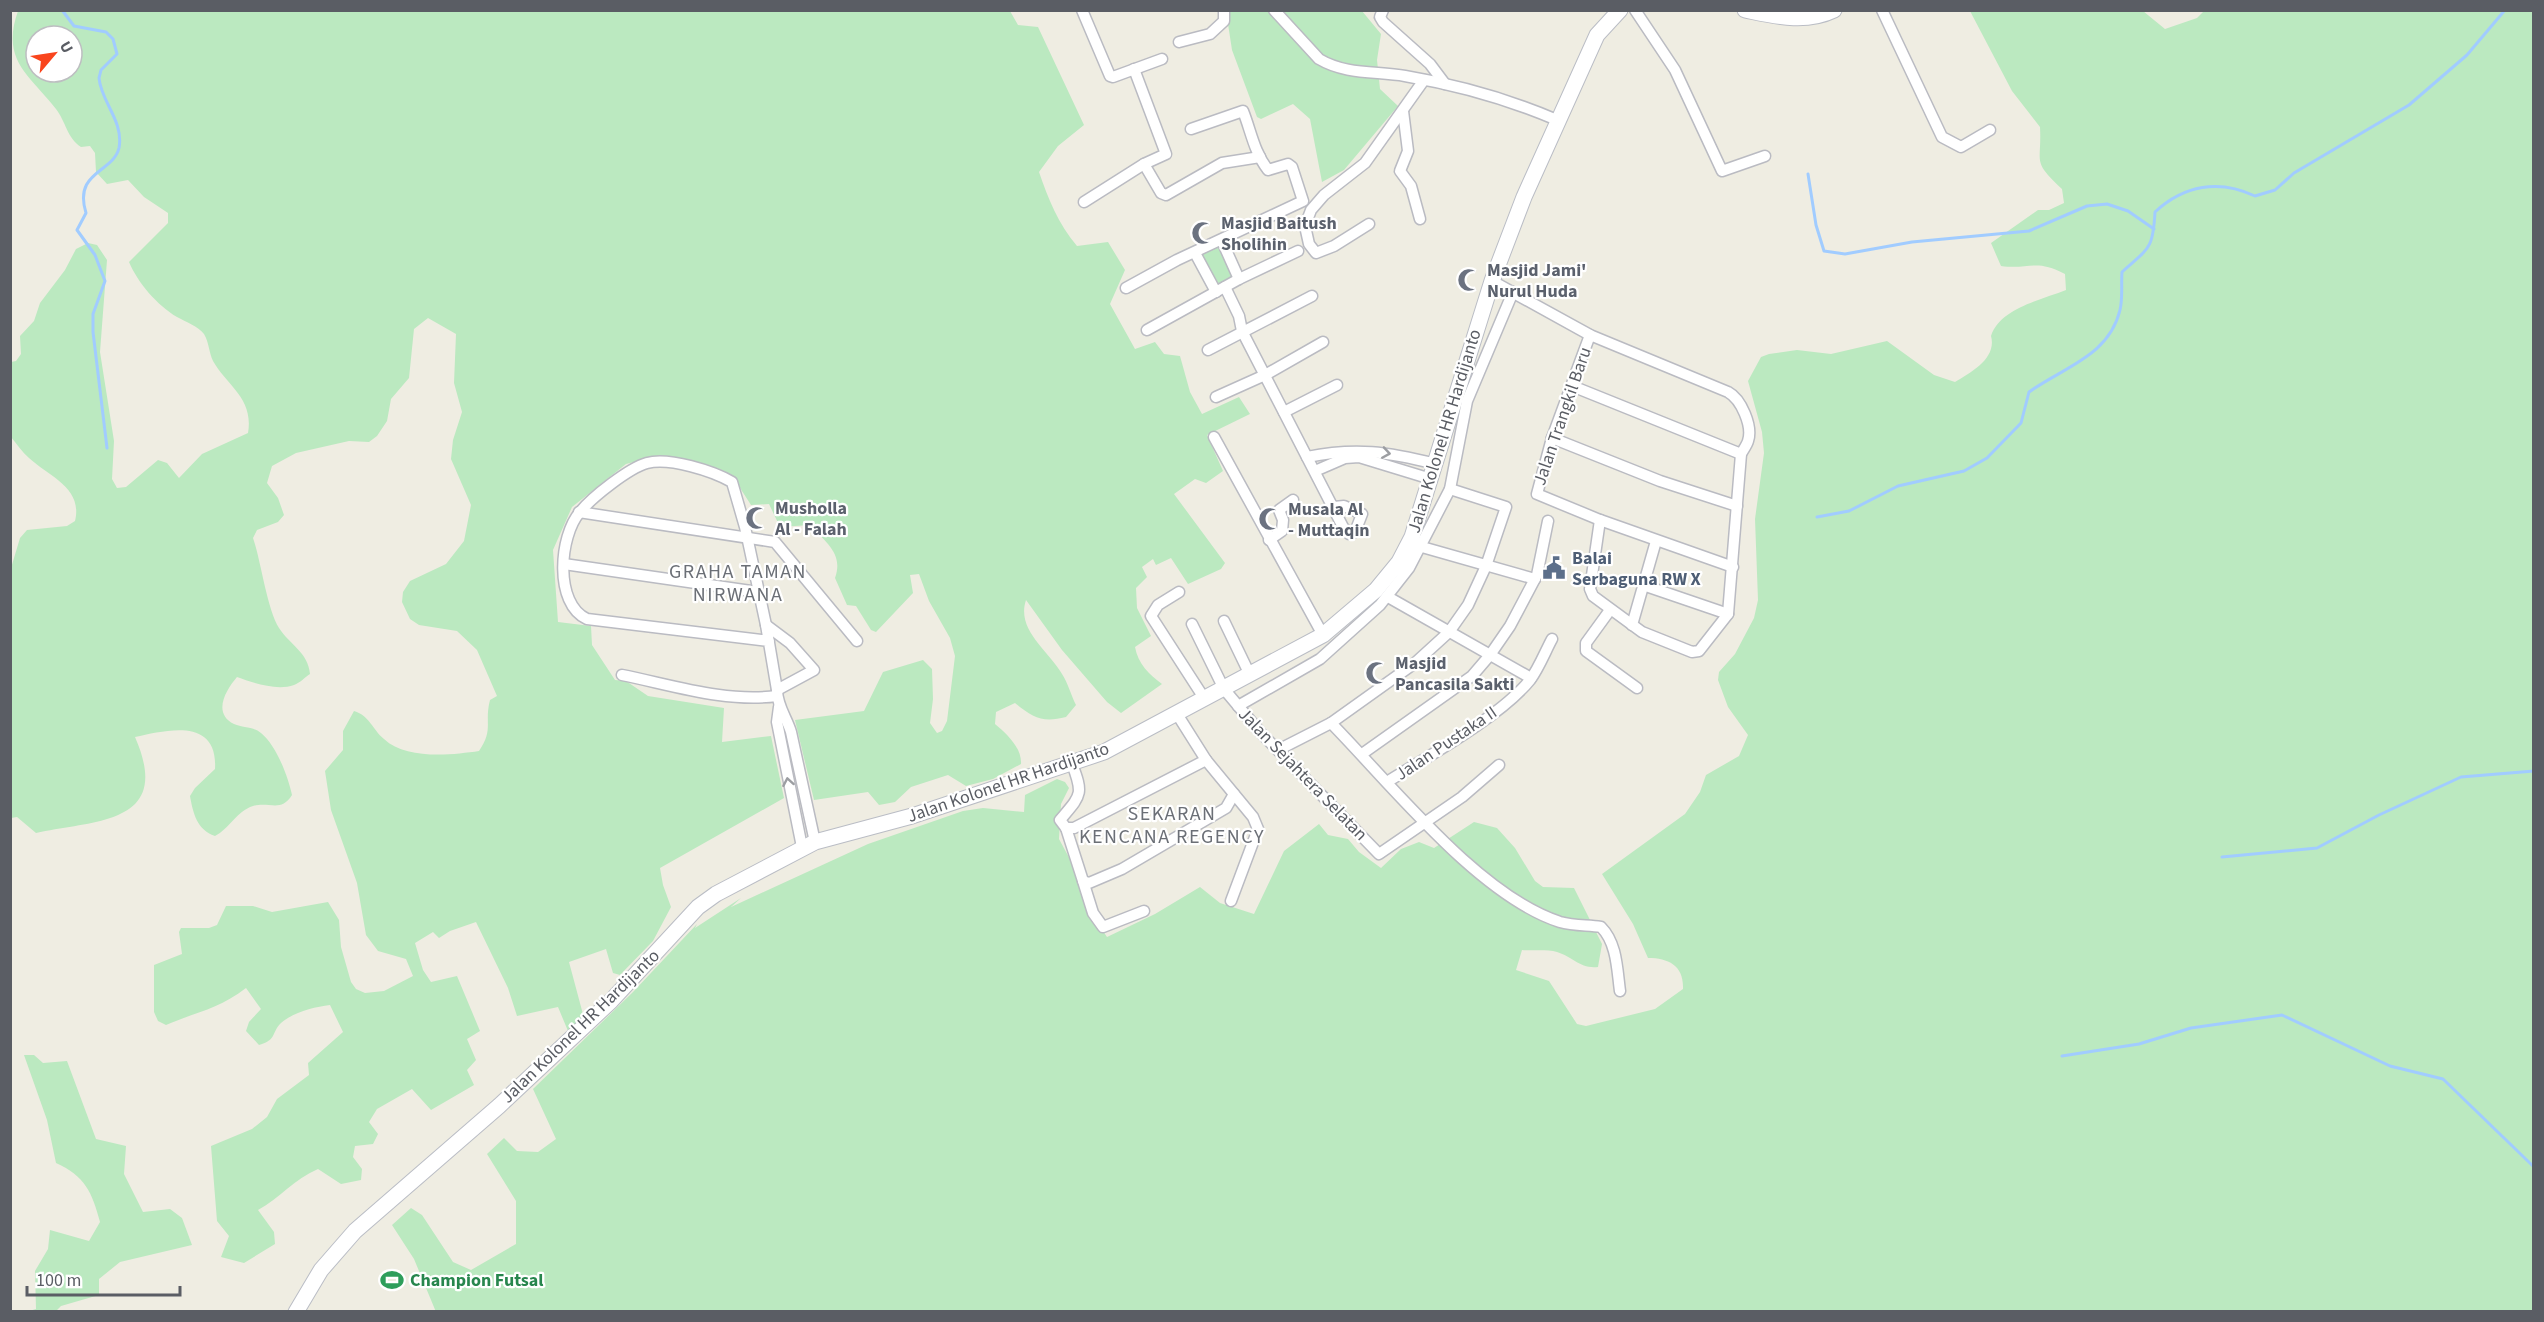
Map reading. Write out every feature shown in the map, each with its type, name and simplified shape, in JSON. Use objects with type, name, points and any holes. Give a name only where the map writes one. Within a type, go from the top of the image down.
[{"type":"main road","points":[[1745,10],[1788,19],[1817,17],[1834,10]]},
{"type":"main road","name":"Jalan Kolonel HR Hardijanto","points":[[296,1311],[321,1270],[355,1231],[499,1106],[603,1009],[698,907],[716,894],[808,844],[912,816],[1104,753],[1316,639],[1370,596],[1404,565],[1492,281],[1557,120],[1597,35],[1614,12]]},
{"type":"street","points":[[1082,10],[1110,75],[1113,77],[1162,59]]},
{"type":"street","points":[[1179,42],[1216,30],[1224,21],[1224,10]]},
{"type":"street","points":[[1274,10],[1319,59],[1328,64],[1352,71],[1445,84],[1495,96],[1557,120]]},
{"type":"street","points":[[1383,10],[1380,17],[1383,22],[1423,58],[1445,84]]},
{"type":"street","points":[[1635,10],[1676,70],[1722,171],[1765,156]]},
{"type":"street","points":[[1882,10],[1942,137],[1961,147],[1990,130]]},
{"type":"street","points":[[1084,202],[1144,164],[1166,154],[1134,69]]},
{"type":"street","points":[[1369,224],[1334,246],[1316,252],[1309,243],[1305,226],[1311,210],[1324,195],[1365,163],[1424,80]]},
{"type":"street","points":[[1126,288],[1303,201],[1292,167],[1288,165],[1268,170],[1250,137],[1243,111],[1191,129]]},
{"type":"street","points":[[1402,111],[1408,151],[1400,171],[1411,186],[1420,219]]},
{"type":"street","points":[[1144,164],[1161,193],[1166,195],[1222,163],[1260,157]]},
{"type":"street","points":[[1222,240],[1239,279]]},
{"type":"street","points":[[1147,330],[1239,279],[1298,251]]},
{"type":"street","points":[[1195,253],[1239,316],[1242,332],[1334,507]]},
{"type":"street","name":"Jalan Trangkil Baru","points":[[1492,281],[1590,335],[1732,394],[1744,412],[1749,439],[1741,454],[1733,567],[1656,541],[1537,494],[1552,438],[1590,335]]},
{"type":"street","points":[[1238,706],[1320,659],[1388,597],[1404,565],[1422,547],[1449,489],[1467,401],[1513,292]]},
{"type":"street","points":[[1208,350],[1312,296]]},
{"type":"street","points":[[1216,397],[1265,375],[1323,342]]},
{"type":"street","points":[[1284,412],[1337,385]]},
{"type":"street","points":[[1572,386],[1741,454]]},
{"type":"street","points":[[1214,437],[1269,540],[1316,639],[1320,659]]},
{"type":"street","points":[[1552,438],[1660,481],[1737,506]]},
{"type":"street","points":[[1307,458],[1388,452],[1433,472]]},
{"type":"street","points":[[1315,471],[1341,455]]},
{"type":"street","points":[[769,641],[587,619],[579,615],[567,599],[564,564],[569,535],[579,512],[624,476],[649,463],[700,469],[732,482],[748,539],[766,625],[769,641],[778,698],[777,722],[784,758],[808,844]]},
{"type":"street","points":[[1278,750],[1331,723],[1416,663],[1449,632],[1468,605],[1486,566],[1506,507],[1449,489]]},
{"type":"street","points":[[1269,540],[1282,531],[1283,520],[1279,510],[1293,500]]},
{"type":"street","points":[[579,512],[777,543],[857,641]]},
{"type":"street","points":[[1600,520],[1590,589],[1593,596],[1642,632],[1696,653],[1708,643],[1728,614],[1733,567]]},
{"type":"street","points":[[1362,754],[1472,676],[1490,655],[1510,626],[1535,579],[1548,521]]},
{"type":"street","points":[[1632,626],[1656,541]]},
{"type":"street","points":[[1422,547],[1535,579]]},
{"type":"street","points":[[564,564],[758,592]]},
{"type":"street","points":[[1643,585],[1728,614]]},
{"type":"street","points":[[1179,592],[1158,605],[1151,616],[1204,698]]},
{"type":"street","points":[[1388,597],[1531,678],[1552,639]]},
{"type":"street","points":[[1610,610],[1586,644],[1587,651],[1637,688]]},
{"type":"street","points":[[1224,621],[1250,675]]},
{"type":"street","name":"Jalan Sejahtera Selatan","points":[[1192,624],[1224,689],[1278,750],[1379,854],[1462,797],[1499,765]]},
{"type":"street","points":[[622,675],[708,693],[778,698],[814,670],[790,643],[766,625]]},
{"type":"street","name":"Jalan Pustaka II","points":[[1387,782],[1491,713],[1531,678]]},
{"type":"street","points":[[778,698],[787,717],[795,755],[808,844]]},
{"type":"street","points":[[1177,714],[1206,760],[1253,817],[1258,829],[1231,901]]},
{"type":"street","points":[[1331,723],[1468,864],[1500,889],[1558,921],[1573,926],[1601,927],[1608,934],[1614,954],[1620,991]]},
{"type":"street","points":[[784,758],[795,755]]},
{"type":"street","points":[[1066,828],[1074,828],[1206,760]]},
{"type":"street","points":[[1072,764],[1082,790],[1080,796],[1060,820],[1066,828],[1093,913],[1103,927],[1144,911]]},
{"type":"street","points":[[1083,881],[1089,883],[1122,868],[1226,808],[1234,794]]},
{"type":"green space","points":[[2205,10],[2533,11],[2533,1311],[436,1312],[414,1259],[392,1225],[411,1208],[422,1215],[453,1262],[471,1270],[516,1244],[516,1201],[487,1154],[504,1138],[517,1151],[538,1152],[556,1139],[533,1089],[633,992],[697,924],[695,928],[741,898],[731,907],[868,844],[963,811],[983,808],[1024,812],[1025,795],[1057,779],[1065,782],[1069,788],[1061,804],[1059,839],[1085,887],[1091,913],[1107,937],[1155,914],[1200,887],[1220,903],[1254,914],[1284,851],[1319,824],[1328,835],[1348,839],[1359,852],[1381,868],[1401,849],[1419,842],[1434,848],[1474,822],[1497,828],[1515,848],[1535,881],[1543,887],[1574,888],[1602,944],[1598,967],[1586,966],[1553,951],[1522,950],[1516,970],[1549,981],[1577,1024],[1586,1026],[1655,1009],[1683,989],[1681,974],[1674,965],[1656,958],[1648,958],[1633,924],[1602,874],[1685,814],[1700,792],[1706,775],[1739,756],[1748,735],[1728,707],[1718,680],[1719,672],[1735,654],[1754,618],[1758,600],[1755,519],[1764,453],[1762,432],[1748,381],[1761,357],[1769,354],[1797,350],[1831,354],[1887,341],[1934,375],[1955,382],[1987,358],[1992,344],[1991,336],[2003,318],[2022,306],[2066,290],[2065,274],[2055,269],[2039,265],[2001,266],[1991,243],[2038,210],[2049,210],[2064,203],[2062,189],[2046,172],[2040,161],[2040,127],[2012,91],[1970,11],[2143,11],[2165,29],[2197,18]]},
{"type":"green space","points":[[18,11],[1010,11],[1018,25],[1038,27],[1084,125],[1058,146],[1039,172],[1059,220],[1077,246],[1108,242],[1125,270],[1110,304],[1135,349],[1155,342],[1164,354],[1180,356],[1190,392],[1202,414],[1239,397],[1250,414],[1207,435],[1223,471],[1206,483],[1195,479],[1174,494],[1225,563],[1221,569],[1188,584],[1171,558],[1156,565],[1153,559],[1142,567],[1147,577],[1136,588],[1137,608],[1151,636],[1135,647],[1145,668],[1162,684],[1121,713],[1107,702],[1062,650],[1026,600],[1025,621],[1029,630],[1062,674],[1076,705],[1066,717],[1051,719],[1033,716],[1015,703],[996,712],[995,724],[1016,747],[1021,764],[993,779],[966,786],[948,775],[911,787],[895,802],[879,805],[868,792],[814,800],[795,720],[864,711],[883,672],[923,660],[932,669],[933,699],[930,723],[937,733],[942,731],[947,721],[955,656],[950,638],[929,601],[919,574],[910,575],[913,593],[876,632],[871,630],[856,606],[847,605],[835,578],[837,562],[835,555],[810,525],[780,527],[769,504],[751,505],[733,477],[650,458],[626,464],[572,507],[553,550],[558,622],[591,626],[592,645],[615,680],[626,681],[648,696],[724,708],[722,742],[771,736],[784,798],[660,868],[671,907],[653,941],[620,975],[613,973],[606,949],[569,962],[584,1018],[568,1031],[558,1007],[517,1016],[508,988],[476,922],[450,931],[439,938],[433,932],[415,943],[423,970],[431,982],[457,976],[480,1031],[467,1039],[476,1060],[467,1070],[474,1085],[431,1110],[412,1089],[377,1109],[369,1122],[378,1134],[373,1144],[355,1146],[353,1157],[362,1169],[361,1180],[341,1184],[318,1169],[309,1173],[258,1210],[274,1232],[275,1244],[244,1263],[221,1257],[229,1236],[217,1221],[211,1146],[252,1129],[267,1117],[277,1099],[309,1075],[308,1063],[343,1032],[330,1005],[304,1011],[286,1019],[269,1041],[259,1045],[246,1031],[249,1022],[261,1009],[246,988],[217,1006],[166,1025],[158,1021],[154,1012],[154,965],[182,954],[179,932],[181,928],[209,928],[217,925],[226,906],[253,906],[272,912],[328,902],[339,920],[341,947],[351,982],[356,989],[365,993],[384,991],[413,976],[406,959],[378,951],[366,935],[357,883],[331,810],[325,771],[343,750],[343,731],[354,711],[364,716],[393,746],[417,753],[456,754],[479,751],[486,737],[490,700],[497,696],[477,650],[457,631],[419,625],[410,619],[402,602],[403,592],[410,581],[446,564],[464,541],[471,505],[451,459],[453,440],[462,412],[454,383],[456,334],[428,318],[414,329],[409,378],[391,399],[387,421],[377,436],[369,442],[349,441],[296,453],[272,466],[267,483],[278,498],[284,515],[278,522],[257,530],[253,538],[275,620],[283,634],[306,660],[310,674],[296,684],[287,687],[258,684],[237,677],[225,695],[222,708],[227,719],[234,724],[258,731],[272,745],[281,761],[290,787],[292,795],[288,800],[279,805],[259,805],[247,808],[215,836],[204,830],[197,820],[190,796],[215,769],[214,752],[208,741],[199,734],[175,730],[135,737],[144,766],[144,787],[137,802],[123,813],[105,820],[36,833],[17,817],[11,818],[11,568],[20,538],[27,530],[67,526],[75,521],[76,510],[74,500],[63,484],[26,456],[11,437],[11,362],[16,361],[21,354],[20,336],[34,321],[40,303],[65,270],[76,249],[88,243],[97,245],[107,260],[100,352],[114,441],[112,479],[117,488],[126,487],[158,460],[167,463],[179,478],[202,454],[248,433],[249,421],[243,401],[213,361],[204,334],[155,300],[137,278],[129,262],[168,223],[168,213],[144,197],[128,180],[107,184],[96,172],[95,153],[90,146],[81,147],[76,143],[56,109],[34,84],[84,84],[84,24],[24,24],[24,71],[13,43],[13,28]]},
{"type":"green space","points":[[1226,11],[1362,11],[1381,34],[1377,60],[1380,89],[1398,106],[1344,170],[1322,182],[1310,119],[1293,104],[1261,119],[1257,117],[1232,50]]},
{"type":"green space","points":[[1218,247],[1234,278],[1217,286],[1201,255]]},
{"type":"green space","points":[[24,1055],[34,1055],[43,1063],[67,1061],[96,1139],[126,1146],[124,1174],[143,1212],[170,1209],[182,1218],[192,1245],[120,1262],[99,1279],[99,1295],[61,1306],[56,1311],[29,1311],[36,1309],[35,1271],[48,1249],[50,1230],[89,1241],[100,1222],[94,1202],[81,1179],[56,1163],[47,1120]]},
{"type":"waterway","points":[[62,10],[74,26],[106,32],[113,39],[117,54],[101,70],[99,78],[118,129],[119,148],[109,163],[89,181],[83,199],[86,213],[77,230],[95,255],[105,281],[93,314],[93,332],[107,448]]},
{"type":"waterway","points":[[1817,517],[1849,511],[1898,486],[1964,471],[1987,458],[2021,423],[2029,392],[2084,359],[2106,339],[2120,310],[2122,272],[2148,248],[2153,234],[2155,212],[2178,196],[2202,188],[2215,186],[2255,196],[2275,190],[2294,173],[2409,105],[2467,55],[2505,10]]},
{"type":"waterway","points":[[1808,174],[1816,225],[1824,251],[1845,254],[1912,242],[2029,231],[2087,206],[2107,204],[2128,211],[2154,229]]},
{"type":"waterway","points":[[2222,857],[2317,848],[2379,815],[2461,777],[2534,771]]},
{"type":"waterway","points":[[2062,1056],[2139,1044],[2191,1028],[2282,1015],[2390,1066],[2443,1079],[2534,1167]]},
{"type":"place","name":"Masjid Baitush Sholihin","points":[[1203,233]]},
{"type":"place","name":"Masjid Jami' Nurul Huda","points":[[1469,280]]},
{"type":"place","name":"Musholla Al - Falah","points":[[757,518]]},
{"type":"place","name":"Musala Al - Muttaqin","points":[[1270,519]]},
{"type":"place","name":"Balai Serbaguna RW X","points":[[1554,568]]},
{"type":"place","name":"Masjid Pancasila Sakti","points":[[1377,673]]},
{"type":"place","name":"Champion Futsal","points":[[392,1280]]},
{"type":"district","name":"GRAHA TAMAN NIRWANA","points":[[738,582]]},
{"type":"district","name":"SEKARAN KENCANA REGENCY","points":[[1172,824]]}]
